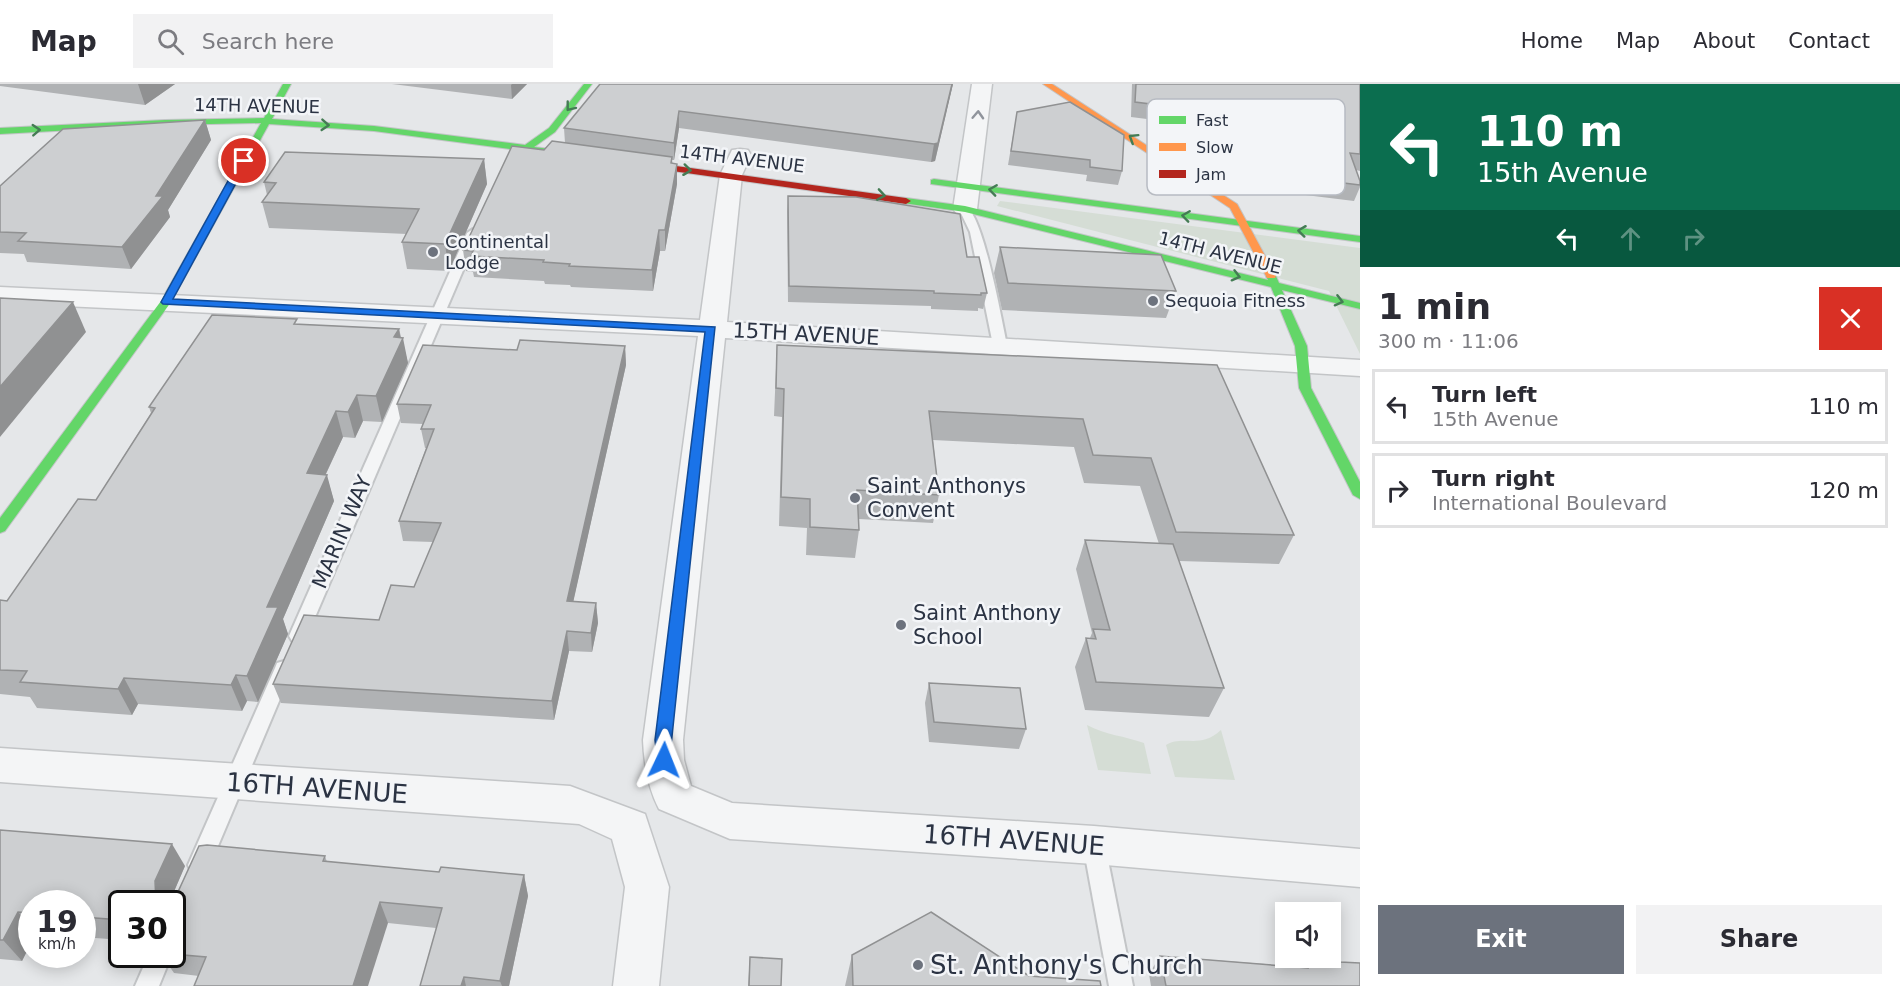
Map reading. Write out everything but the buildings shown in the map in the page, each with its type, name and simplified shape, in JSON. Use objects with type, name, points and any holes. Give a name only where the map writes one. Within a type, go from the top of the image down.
[{"type":"main road","points":[[0,528],[166,302],[267,122],[284,102],[287,84]]},
{"type":"main road","points":[[525,148],[558,130],[588,84]]},
{"type":"main road","points":[[1047,84],[1147,148]]},
{"type":"main road","name":"14TH AVENUE","points":[[256,103],[284,102]]},
{"type":"main road","name":"14TH AVENUE","points":[[0,131],[223,121],[267,122],[371,128],[571,154]]},
{"type":"main road","points":[[532,127],[558,130]]},
{"type":"main road","name":"14TH AVENUE","points":[[616,160],[737,160],[965,198],[1244,224],[1360,238]]},
{"type":"main road","name":"14TH AVENUE","points":[[921,180],[965,198],[1277,286],[1360,306]]},
{"type":"main road","points":[[1220,195],[1234,206],[1277,286],[1301,346],[1305,388],[1360,495]]},
{"type":"street","points":[[965,198],[978,124],[982,84]]},
{"type":"street","points":[[711,329],[737,160]]},
{"type":"street","name":"15TH AVENUE","points":[[0,294],[711,329],[1360,368]]},
{"type":"street","name":"16TH AVENUE","points":[[711,329],[663,740],[664,760],[673,797],[730,821],[1094,845],[1360,868]]},
{"type":"street","name":"16TH AVENUE","points":[[0,765],[234,783],[570,804],[586,808],[630,827],[646,876],[647,887],[636,986]]},
{"type":"lane","points":[[61,144],[71,128]]},
{"type":"lane","points":[[505,161],[525,148]]},
{"type":"lane","points":[[965,198],[976,232],[1000,345]]},
{"type":"lane","name":"MARIN WAY","points":[[190,885],[435,316],[482,213]]},
{"type":"lane","points":[[1094,845],[1121,986]]},
{"type":"lane","points":[[147,986],[155,968]]},
{"type":"shaded area","points":[[1000,201],[1360,248],[1360,354],[1329,291],[997,206]]},
{"type":"shaded area","points":[[1087,725],[1144,743],[1151,774],[1098,770]]},
{"type":"shaded area","points":[[1221,730],[1235,780],[1175,777],[1166,745],[1179,741],[1199,741]]},
{"type":"traffic: fast","points":[[0,528],[166,302],[287,84]]},
{"type":"traffic: fast","points":[[525,149],[552,130],[588,84]]},
{"type":"traffic: fast","points":[[0,131],[165,122],[265,121],[374,129],[555,152]]},
{"type":"traffic: fast","points":[[934,182],[1360,239]]},
{"type":"traffic: fast","points":[[906,201],[965,209],[1360,306]]},
{"type":"traffic: fast","points":[[1271,276],[1301,346],[1305,388],[1360,495]]},
{"type":"traffic: slow","points":[[1047,84],[1147,149]]},
{"type":"traffic: slow","points":[[1217,195],[1234,206],[1271,276]]},
{"type":"traffic: jam","points":[[633,163],[906,201]]},
{"type":"place","name":"Continental Lodge","points":[[433,252]]},
{"type":"place","name":"Sequoia Fitness","points":[[1153,301]]},
{"type":"place","name":"Saint Anthonys Convent","points":[[855,498]]},
{"type":"place","name":"Saint Anthony School","points":[[901,625]]},
{"type":"place","name":"St. Anthony's Church","points":[[918,965]]},
{"type":"route","points":[[244,161],[166,302],[711,329],[663,740],[664,760]]}]
